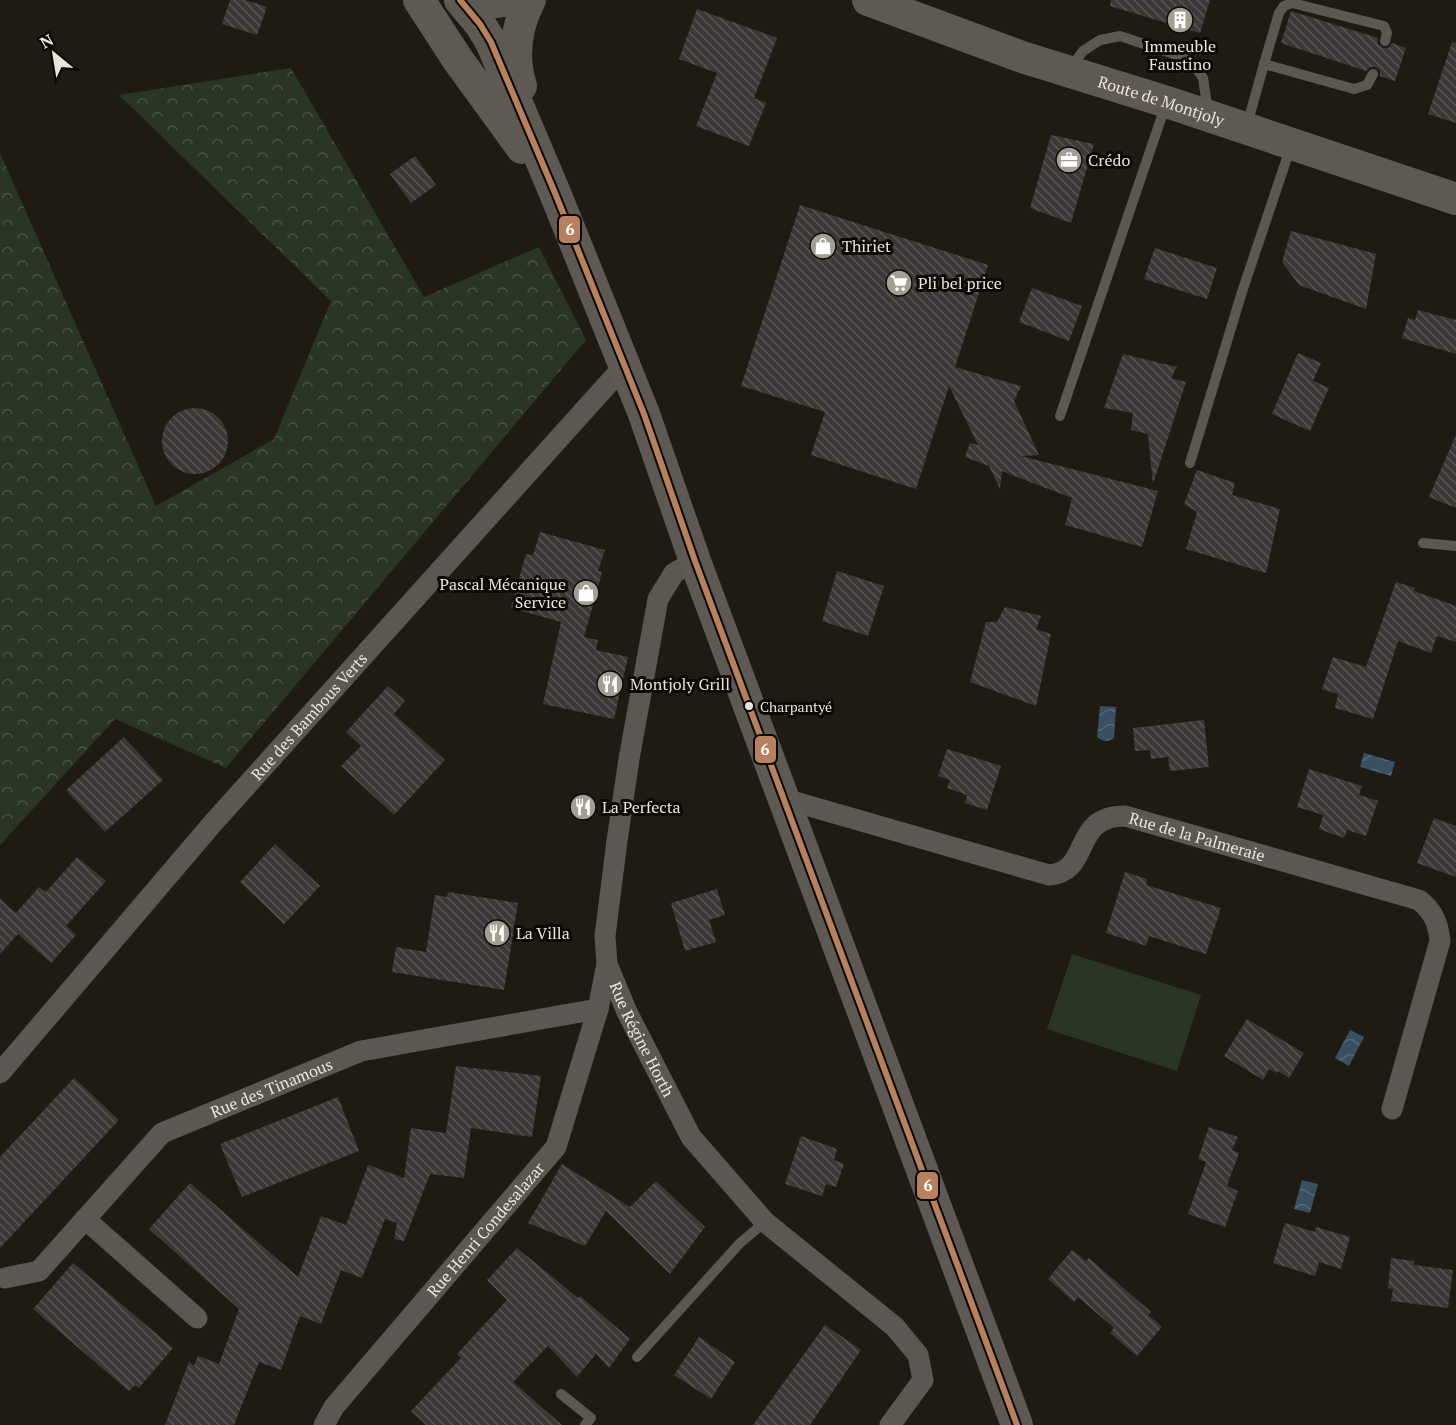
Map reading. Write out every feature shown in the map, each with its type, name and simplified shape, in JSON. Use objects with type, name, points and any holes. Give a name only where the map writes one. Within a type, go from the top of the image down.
[{"type":"street","points":[[419,0],[458,60],[555,193]]},
{"type":"street","points":[[460,0],[480,24],[491,42],[625,365],[695,561],[1017,1425]]},
{"type":"street","points":[[474,0],[497,2],[508,0]]},
{"type":"street","points":[[530,0],[523,13],[518,33],[515,53],[517,74],[555,193]]},
{"type":"street","name":"Route de Montjoly","points":[[868,0],[1022,57],[1167,102],[1456,199]]},
{"type":"street","name":"Rue des Bambous Verts","points":[[0,1073],[213,822],[625,365]]},
{"type":"street","name":"Rue Régine Horth","points":[[695,561],[674,573],[658,599],[629,759],[617,841],[605,936],[607,964],[627,1012],[691,1137],[765,1222],[895,1327],[918,1355],[923,1380],[890,1425]]},
{"type":"street","name":"Rue de la Palmeraie","points":[[784,799],[1049,874],[1063,872],[1069,868],[1085,837],[1099,822],[1116,816],[1125,816],[1419,900],[1427,907],[1438,924],[1440,941],[1392,1109]]},
{"type":"street","name":"Rue Henri Condesalazar","points":[[324,1425],[334,1407],[556,1147],[598,1010],[607,964]]},
{"type":"street","name":"Rue des Tinamous","points":[[5,1278],[39,1271],[162,1133],[361,1052],[598,1010]]},
{"type":"street","points":[[85,1219],[197,1318]]},
{"type":"lane","points":[[1246,128],[1279,13],[1284,6],[1292,3],[1384,26],[1387,33],[1385,41]]},
{"type":"lane","points":[[1069,71],[1083,51],[1100,40],[1120,36],[1183,57],[1195,66],[1203,78],[1209,116]]},
{"type":"lane","points":[[1264,64],[1354,89],[1367,85],[1373,74]]},
{"type":"lane","points":[[1060,416],[1167,102]]},
{"type":"lane","points":[[1190,463],[1242,292],[1292,144]]},
{"type":"lane","points":[[1423,543],[1456,546]]},
{"type":"lane","points":[[637,1357],[740,1243],[765,1222]]},
{"type":"lane","points":[[561,1394],[591,1418],[585,1425]]},
{"type":"green space","points":[[291,68],[424,297],[539,247],[586,340],[226,768],[115,719],[0,845],[0,153],[156,506],[274,439],[331,301],[119,95]]},
{"type":"green space","points":[[1072,954],[1201,995],[1177,1071],[1047,1029]]},
{"type":"water","points":[[1100,706],[1116,707],[1114,738],[1108,741],[1097,737]]},
{"type":"water","points":[[1364,753],[1395,762],[1391,776],[1360,767]]},
{"type":"water","points":[[1350,1030],[1364,1037],[1349,1066],[1335,1058]]},
{"type":"water","points":[[1302,1180],[1318,1184],[1310,1213],[1294,1209]]},
{"type":"building","points":[[230,0],[245,0],[267,7],[257,35],[222,24]]},
{"type":"building","name":"Immeuble Faustino","points":[[1111,0],[1210,0],[1200,33],[1110,6]]},
{"type":"building","points":[[697,9],[777,38],[754,98],[766,103],[749,146],[696,126],[717,73],[679,59]]},
{"type":"building","points":[[1291,11],[1378,38],[1378,44],[1383,48],[1388,48],[1392,43],[1406,48],[1395,81],[1380,76],[1380,71],[1376,67],[1370,67],[1366,71],[1281,43]]},
{"type":"building","points":[[1452,42],[1456,43],[1456,123],[1428,114]]},
{"type":"building","points":[[1051,135],[1094,144],[1071,223],[1030,208]]},
{"type":"building","points":[[415,156],[436,185],[411,203],[390,174]]},
{"type":"building","points":[[800,205],[988,265],[955,367],[1021,386],[1014,401],[1039,455],[1021,456],[1158,491],[1142,547],[1065,525],[1072,498],[1002,471],[1000,489],[989,466],[965,457],[970,443],[978,445],[949,386],[916,489],[811,455],[825,412],[741,386]]},
{"type":"building","points":[[1291,231],[1376,254],[1366,309],[1299,285],[1282,262]]},
{"type":"building","points":[[1155,248],[1217,268],[1207,299],[1144,279]]},
{"type":"building","points":[[1032,288],[1082,306],[1069,341],[1019,322]]},
{"type":"building","points":[[1418,310],[1456,320],[1456,354],[1402,338],[1408,318],[1415,320]]},
{"type":"building","points":[[1298,353],[1321,363],[1313,381],[1329,388],[1310,431],[1272,414]]},
{"type":"building","points":[[1123,354],[1177,367],[1171,378],[1186,382],[1153,484],[1148,434],[1131,430],[1133,413],[1104,408]]},
{"type":"building","points":[[189,408],[201,408],[213,413],[223,423],[228,441],[226,454],[213,469],[201,474],[189,474],[177,469],[167,459],[162,447],[162,435],[167,423],[177,413]]},
{"type":"building","points":[[1456,435],[1456,508],[1429,497]]},
{"type":"building","points":[[1197,470],[1235,483],[1232,495],[1280,509],[1266,573],[1186,549],[1197,512],[1184,504]]},
{"type":"building","points":[[540,532],[605,550],[598,571],[602,572],[584,637],[598,640],[596,650],[628,657],[614,719],[543,704],[561,622],[511,608],[526,554],[533,555]]},
{"type":"building","points":[[837,571],[884,586],[868,636],[822,621]]},
{"type":"building","points":[[1396,582],[1456,606],[1456,642],[1437,636],[1431,653],[1398,641],[1373,719],[1335,708],[1338,694],[1322,689],[1333,657],[1366,667]]},
{"type":"building","points":[[1005,607],[1041,616],[1036,629],[1051,634],[1036,706],[970,682],[986,622],[997,622]]},
{"type":"building","points":[[388,686],[405,701],[394,714],[445,760],[394,815],[341,766],[361,746],[346,732]]},
{"type":"building","points":[[1204,720],[1209,767],[1170,771],[1168,757],[1151,759],[1150,750],[1135,751],[1133,728]]},
{"type":"building","points":[[124,737],[163,780],[105,832],[66,790]]},
{"type":"building","points":[[947,749],[1001,766],[987,810],[965,803],[967,795],[947,788],[950,780],[938,776]]},
{"type":"building","points":[[1309,769],[1362,786],[1359,795],[1378,801],[1366,836],[1347,830],[1344,838],[1319,829],[1323,815],[1297,807]]},
{"type":"building","points":[[1434,818],[1456,826],[1456,877],[1417,863]]},
{"type":"building","points":[[275,844],[320,886],[284,924],[240,882]]},
{"type":"building","points":[[77,857],[106,881],[66,926],[76,935],[51,963],[18,934],[0,954],[0,899],[16,913],[39,887],[46,892]]},
{"type":"building","points":[[1125,872],[1147,879],[1146,885],[1221,908],[1206,954],[1149,936],[1146,946],[1106,933]]},
{"type":"building","points":[[717,889],[725,915],[709,920],[716,942],[685,951],[671,903]]},
{"type":"building","points":[[448,892],[518,903],[504,990],[392,972],[396,947],[426,952],[435,895],[447,897]]},
{"type":"building","points":[[1247,1019],[1304,1053],[1289,1078],[1278,1071],[1277,1073],[1269,1069],[1263,1080],[1224,1056]]},
{"type":"building","points":[[456,1066],[541,1076],[532,1137],[471,1128],[464,1178],[430,1174],[404,1241],[394,1239],[397,1223],[385,1219],[362,1278],[341,1270],[321,1324],[300,1316],[281,1370],[259,1362],[234,1425],[165,1425],[189,1362],[194,1366],[198,1356],[219,1364],[239,1309],[149,1229],[190,1183],[298,1277],[321,1216],[346,1225],[368,1165],[404,1178],[411,1128],[446,1133]]},
{"type":"building","points":[[74,1078],[119,1120],[0,1248],[0,1157]]},
{"type":"building","points":[[338,1097],[359,1151],[242,1197],[220,1144]]},
{"type":"building","points":[[1209,1127],[1238,1137],[1232,1150],[1239,1153],[1227,1186],[1238,1191],[1225,1227],[1188,1214],[1206,1162],[1198,1159]]},
{"type":"building","points":[[801,1136],[837,1149],[834,1160],[844,1164],[836,1187],[826,1184],[822,1196],[785,1184]]},
{"type":"building","points":[[562,1164],[630,1207],[656,1181],[705,1227],[670,1274],[606,1211],[585,1246],[528,1223]]},
{"type":"building","points":[[1285,1223],[1315,1232],[1316,1227],[1350,1237],[1341,1269],[1319,1262],[1315,1276],[1273,1263]]},
{"type":"building","points":[[517,1248],[578,1298],[580,1296],[630,1339],[609,1368],[596,1354],[577,1377],[548,1346],[513,1382],[562,1425],[426,1425],[411,1411],[461,1358],[457,1354],[507,1300],[487,1280]]},
{"type":"building","points":[[1072,1250],[1086,1261],[1089,1258],[1151,1312],[1148,1315],[1162,1327],[1137,1356],[1110,1333],[1114,1328],[1078,1297],[1074,1302],[1048,1279]]},
{"type":"building","points":[[1391,1258],[1414,1261],[1414,1265],[1453,1270],[1448,1308],[1391,1301],[1393,1289],[1388,1288]]},
{"type":"building","points":[[73,1263],[173,1348],[139,1388],[135,1385],[129,1391],[33,1309]]},
{"type":"building","points":[[825,1325],[861,1350],[810,1425],[753,1425]]},
{"type":"building","points":[[699,1337],[735,1362],[711,1399],[674,1375]]},
{"type":"transit line","name":"6","points":[[460,0],[480,24],[491,42],[644,414],[695,561],[1017,1425]]},
{"type":"place","name":"Immeuble Faustino","points":[[1180,20]]},
{"type":"place","name":"Crédo","points":[[1069,160]]},
{"type":"place","name":"Thiriet","points":[[823,246]]},
{"type":"place","name":"Pli bel price","points":[[899,283]]},
{"type":"place","name":"Pascal Mécanique Service","points":[[586,593]]},
{"type":"place","name":"Montjoly Grill","points":[[610,684]]},
{"type":"place","name":"Charpantyé","points":[[749,706]]},
{"type":"place","name":"La Perfecta","points":[[583,807]]},
{"type":"place","name":"La Villa","points":[[497,933]]}]
